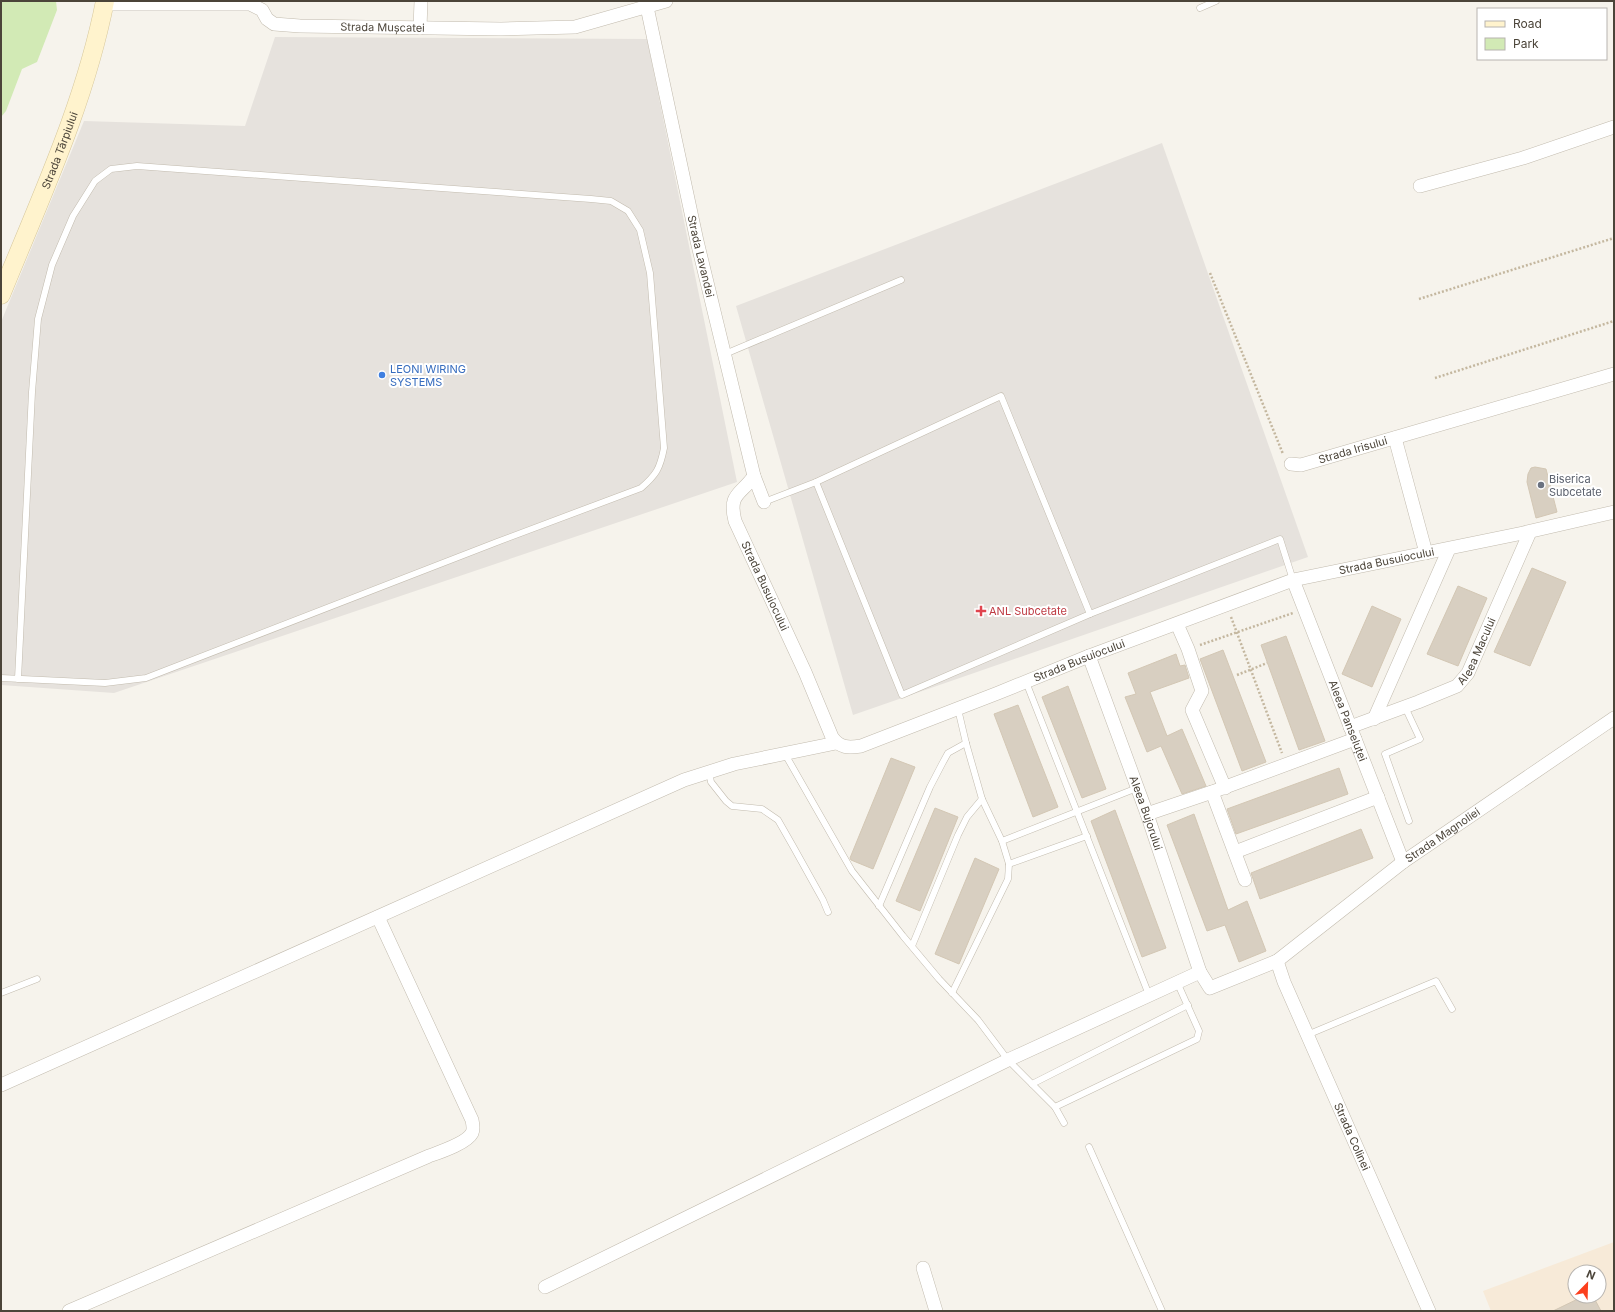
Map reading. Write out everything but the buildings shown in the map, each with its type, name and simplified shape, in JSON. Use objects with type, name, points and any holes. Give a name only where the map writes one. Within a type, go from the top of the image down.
[{"type":"street","points":[[420,28],[421,1]]},
{"type":"street","name":"Strada Mușcatei","points":[[105,3],[250,4],[262,10],[267,19],[274,24],[300,26],[575,28],[666,1]]},
{"type":"street","name":"Strada Tărpiului","points":[[1,295],[65,139],[88,71],[105,3]]},
{"type":"street","name":"Strada Lavandei","points":[[648,7],[697,241],[754,476],[764,502]]},
{"type":"street","points":[[1420,186],[1523,158],[1614,126]]},
{"type":"street","name":"Strada Irisului","points":[[1291,464],[1300,465],[1614,374]]},
{"type":"street","points":[[1395,438],[1426,554]]},
{"type":"street","name":"Strada Busuiocului","points":[[754,476],[739,491],[733,502],[732,510],[735,521],[805,672],[829,731],[836,743],[843,747],[861,746],[1089,656],[1293,580],[1530,532],[1614,512]]},
{"type":"street","name":"Aleea Macului","points":[[1147,814],[1225,788],[1286,765],[1353,733],[1374,719],[1457,686],[1468,673],[1530,532]]},
{"type":"street","points":[[1374,719],[1449,549]]},
{"type":"street","name":"Aleea Panseluței","points":[[1293,580],[1403,862]]},
{"type":"street","points":[[1177,624],[1188,649],[1202,691],[1192,710],[1225,788]]},
{"type":"street","name":"Aleea Bujorului","points":[[1089,656],[1147,814],[1200,972],[1210,988],[1277,961]]},
{"type":"street","name":"Strada Magnoliei","points":[[1277,961],[1403,862],[1614,718]]},
{"type":"street","points":[[1,1085],[684,780],[734,764],[836,743]]},
{"type":"street","points":[[1212,792],[1245,880]]},
{"type":"street","points":[[1234,852],[1378,797]]},
{"type":"street","points":[[69,1311],[430,1156],[464,1141],[472,1134],[472,1120],[378,917]]},
{"type":"street","name":"Strada Colinei","points":[[1277,961],[1284,982],[1307,1035],[1429,1311]]},
{"type":"street","points":[[545,1287],[1008,1060],[1200,972]]},
{"type":"street","points":[[923,1268],[936,1311]]},
{"type":"lane","points":[[1200,8],[1216,1]]},
{"type":"lane","points":[[1,678],[18,679],[105,682],[146,678],[640,488],[655,476],[662,460],[664,448],[650,273],[640,230],[628,211],[611,201],[591,198],[136,166],[111,169],[95,182],[73,216],[52,265],[38,319],[32,392],[18,679]]},
{"type":"lane","points":[[725,354],[901,280]]},
{"type":"lane","points":[[764,502],[816,482],[1001,396],[1090,614]]},
{"type":"lane","points":[[816,482],[902,695],[1090,614],[1280,539],[1293,580]]},
{"type":"lane","points":[[1026,682],[1149,995]]},
{"type":"lane","points":[[1405,707],[1420,739],[1386,754],[1409,821]]},
{"type":"lane","points":[[952,993],[1008,879],[1009,864],[1002,841],[982,799],[958,709]]},
{"type":"lane","points":[[879,906],[930,787],[942,764],[948,753],[966,743]]},
{"type":"lane","points":[[785,754],[852,871],[912,946],[952,993],[978,1020],[1008,1060],[1055,1107],[1064,1123]]},
{"type":"lane","points":[[709,772],[711,782],[726,801],[732,806],[762,809],[778,820],[823,900],[828,912]]},
{"type":"lane","points":[[1002,841],[1137,788]]},
{"type":"lane","points":[[912,946],[958,835],[967,817],[982,799]]},
{"type":"lane","points":[[1009,864],[1087,836]]},
{"type":"lane","points":[[1,994],[37,979]]},
{"type":"lane","points":[[1307,1035],[1436,981],[1452,1009]]},
{"type":"lane","points":[[1055,1107],[1197,1039],[1199,1031],[1178,982]]},
{"type":"lane","points":[[1032,1084],[1188,1005]]},
{"type":"lane","points":[[1089,1147],[1162,1311]]},
{"type":"path","points":[[1420,299],[1614,238]]},
{"type":"path","points":[[1210,273],[1284,457],[1291,464]]},
{"type":"path","points":[[1435,378],[1614,321]]},
{"type":"path","points":[[1227,604],[1286,765]]},
{"type":"path","points":[[1188,649],[1304,609]]},
{"type":"path","points":[[1237,675],[1267,663]]},
{"type":"shaded area","points":[[275,37],[647,39],[737,482],[114,693],[1,685],[1,322],[84,121],[245,126]]},
{"type":"shaded area","points":[[1162,143],[1308,557],[853,715],[736,306]]},
{"type":"shaded area","points":[[1614,1242],[1614,1311],[1491,1311],[1483,1291]]},
{"type":"green space","points":[[1,1],[56,1],[57,10],[37,62],[22,69],[6,111],[1,117]]},
{"type":"place","name":"LEONI WIRING SYSTEMS","points":[[382,375]]},
{"type":"place","name":"Biserica Subcetate","points":[[1541,485]]},
{"type":"place","name":"ANL Subcetate","points":[[981,611]]}]
